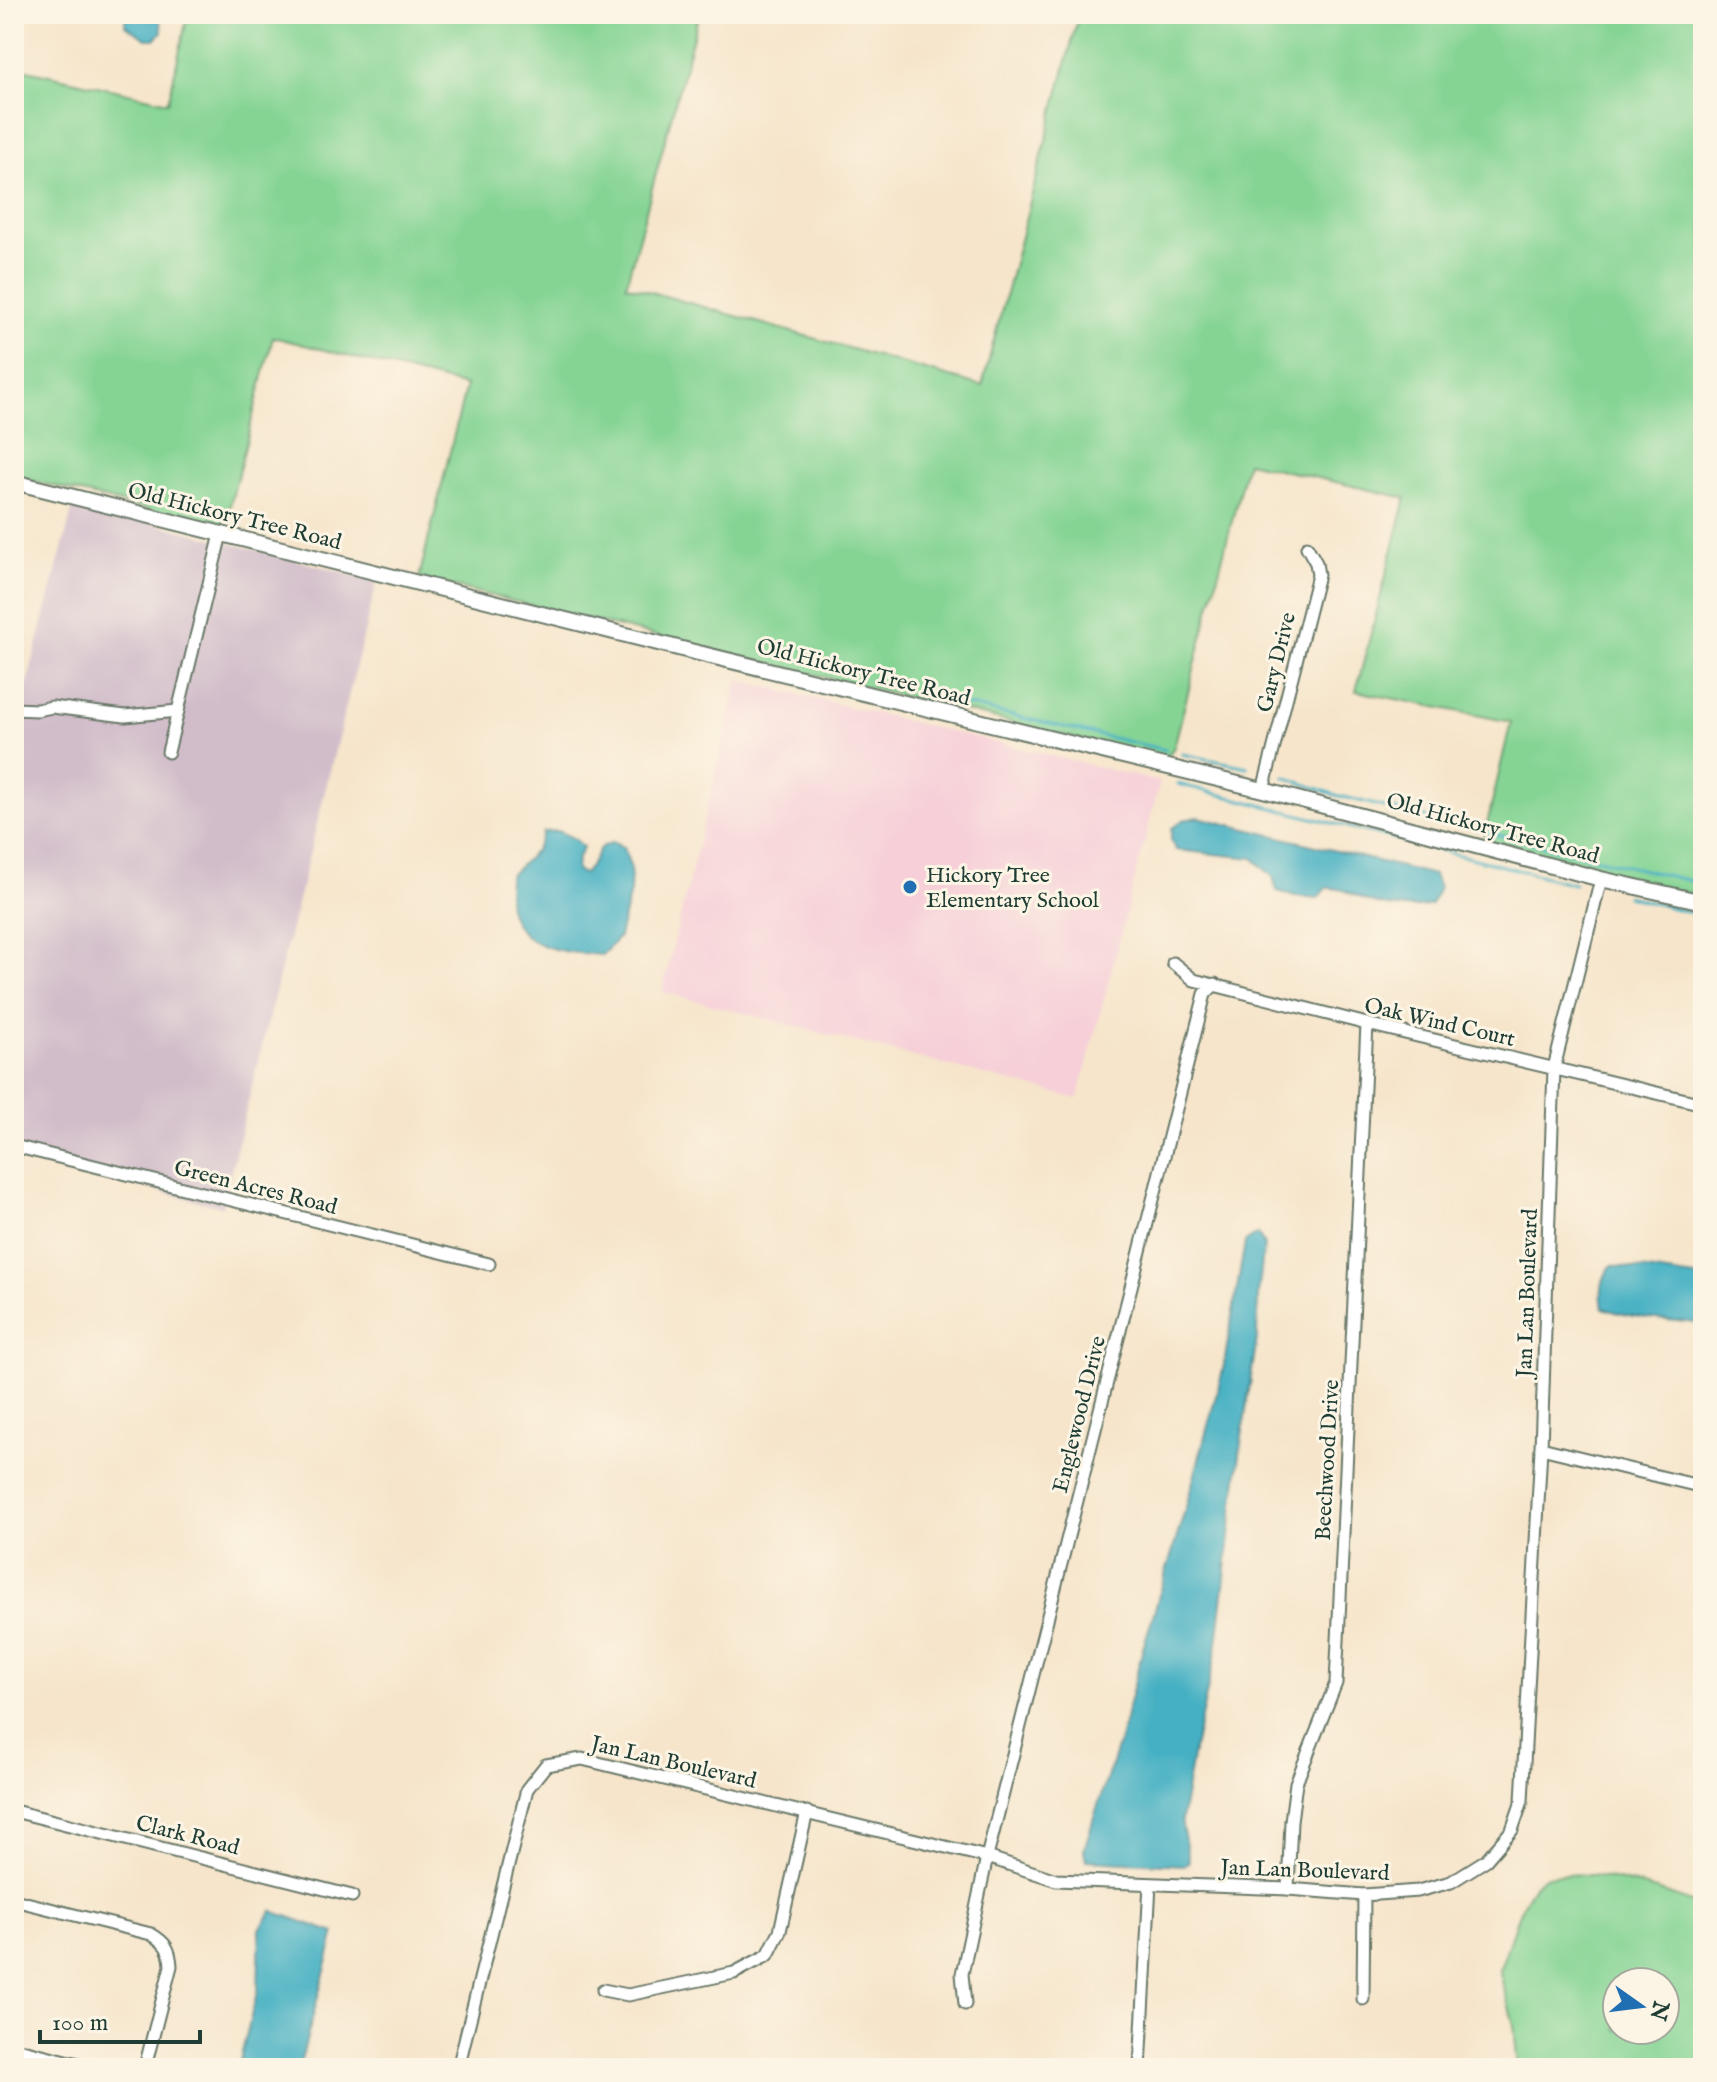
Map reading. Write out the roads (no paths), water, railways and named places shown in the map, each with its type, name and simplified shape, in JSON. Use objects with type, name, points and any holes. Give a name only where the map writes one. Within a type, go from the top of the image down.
[{"type":"street","name":"Old Hickory Tree Road","points":[[14,482],[1263,790],[1601,879],[1703,902]]},
{"type":"street","points":[[168,752],[221,534]]},
{"type":"street","name":"Gary Drive","points":[[1263,790],[1318,575],[1316,563],[1307,547]]},
{"type":"street","points":[[14,709],[52,707],[125,716],[178,711]]},
{"type":"street","name":"Jan Lan Boulevard","points":[[458,2068],[527,1789],[546,1765],[582,1759],[987,1857],[1056,1880],[1364,1895],[1418,1891],[1451,1882],[1486,1860],[1512,1830],[1522,1801],[1541,1448],[1554,1068],[1601,879]]},
{"type":"street","name":"Oak Wind Court","points":[[1173,963],[1194,980],[1703,1104]]},
{"type":"street","name":"Englewood Drive","points":[[965,2004],[962,1974],[987,1857],[1205,994],[1215,984]]},
{"type":"street","name":"Beechwood Drive","points":[[1288,1889],[1296,1783],[1336,1683],[1367,1024]]},
{"type":"street","name":"Green Acres Road","points":[[14,1146],[489,1264]]},
{"type":"street","points":[[1541,1448],[1703,1487]]},
{"type":"street","name":"Clark Road","points":[[14,1811],[352,1896]]},
{"type":"street","points":[[603,1990],[628,1995],[674,1986],[734,1973],[768,1955],[780,1931],[807,1812]]},
{"type":"street","points":[[1140,2068],[1150,1884]]},
{"type":"street","points":[[1363,1999],[1364,1895]]},
{"type":"street","points":[[14,1900],[151,1934],[163,1941],[171,1951],[171,1966],[146,2063],[139,2068]]},
{"type":"street","points":[[14,2048],[95,2068]]},
{"type":"water","points":[[125,14],[160,14],[162,32],[155,39],[146,39],[125,25]]},
{"type":"water","points":[[1198,817],[1434,875],[1439,888],[1431,905],[1408,908],[1375,903],[1332,888],[1326,888],[1318,898],[1277,891],[1273,877],[1253,858],[1176,850],[1171,841],[1171,829],[1183,820]]},
{"type":"water","points":[[558,831],[575,839],[583,847],[576,871],[584,874],[600,848],[613,842],[624,849],[631,869],[630,892],[619,937],[602,955],[546,946],[533,941],[514,922],[509,907],[509,876],[536,850],[543,832]]},
{"type":"water","points":[[1258,1234],[1264,1245],[1257,1338],[1216,1652],[1181,1820],[1189,1861],[1184,1865],[1086,1860],[1084,1850],[1120,1739],[1223,1370],[1245,1242]]},
{"type":"water","points":[[1612,1265],[1703,1278],[1703,1324],[1640,1317],[1603,1308],[1602,1285]]},
{"type":"water","points":[[272,1911],[335,1933],[299,2068],[238,2068],[258,1989],[260,1929]]},
{"type":"waterway","points":[[929,697],[1166,750]]},
{"type":"waterway","points":[[1182,754],[1248,767]]},
{"type":"waterway","points":[[1285,777],[1336,795],[1440,821]]},
{"type":"waterway","points":[[1178,784],[1574,884]]},
{"type":"waterway","points":[[1461,826],[1703,884]]},
{"type":"waterway","points":[[1627,896],[1703,916]]},
{"type":"place","name":"Hickory Tree Elementary School","points":[[910,887]]}]
